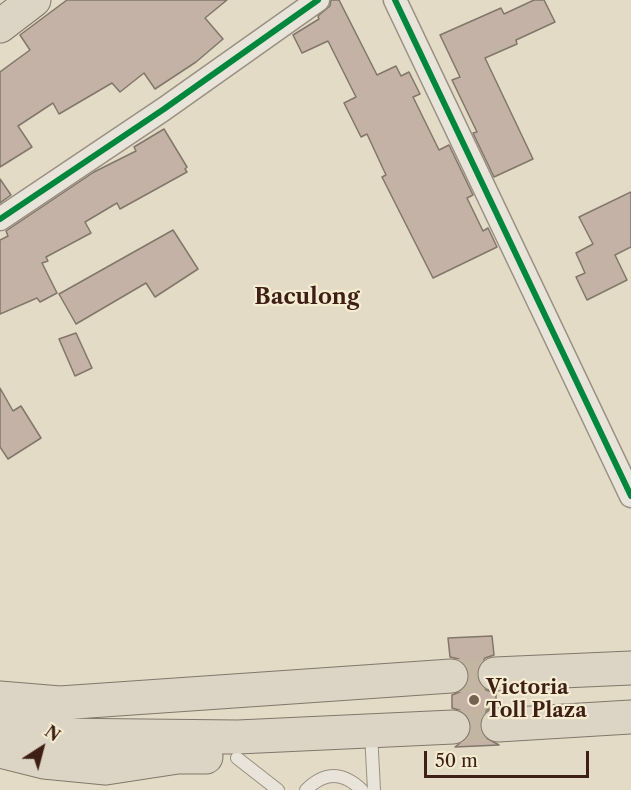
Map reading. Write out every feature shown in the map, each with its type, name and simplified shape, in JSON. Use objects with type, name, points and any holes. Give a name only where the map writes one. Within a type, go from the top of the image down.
[{"type":"highway","points":[[495,674],[631,668]]},
{"type":"highway","points":[[0,698],[60,703],[451,676]]},
{"type":"highway","points":[[498,725],[631,717]]},
{"type":"highway","points":[[0,729],[51,735],[281,736],[453,727]]},
{"type":"highway","points":[[0,751],[44,762],[106,768],[178,757],[237,758],[281,736]]},
{"type":"street","points":[[0,219],[318,0]]},
{"type":"street","points":[[395,0],[631,496]]},
{"type":"lane","points":[[371,732],[374,790]]},
{"type":"lane","points":[[237,758],[278,790]]},
{"type":"lane","points":[[306,790],[321,777],[336,776],[352,781],[362,790]]},
{"type":"building","points":[[67,0],[227,0],[205,18],[223,39],[196,62],[155,89],[144,73],[120,92],[112,83],[59,114],[53,103],[18,126],[32,147],[0,167],[0,72],[30,50],[20,35]]},
{"type":"building","points":[[331,0],[339,0],[377,75],[396,66],[401,76],[409,72],[420,94],[413,97],[439,150],[449,145],[473,195],[467,198],[483,231],[488,228],[497,247],[433,278],[382,177],[386,175],[367,134],[361,137],[344,103],[356,97],[328,41],[302,53],[293,35],[319,19],[318,16],[330,6]]},
{"type":"building","points":[[534,0],[544,0],[555,22],[516,40],[517,44],[485,58],[533,159],[494,177],[473,133],[477,132],[452,80],[460,77],[440,35],[501,8],[504,14]]},
{"type":"building","points":[[164,129],[187,167],[185,169],[187,172],[120,209],[117,203],[85,222],[91,233],[46,257],[48,261],[42,263],[57,293],[40,302],[37,298],[0,314],[0,240],[8,236],[6,231],[94,172],[136,151],[134,147]]},
{"type":"building","points":[[0,179],[11,195],[0,203]]},
{"type":"building","points":[[631,192],[631,247],[615,255],[627,280],[587,300],[576,277],[585,273],[576,253],[593,244],[579,217]]},
{"type":"building","points":[[173,230],[198,269],[155,297],[146,283],[76,324],[59,294]]},
{"type":"building","points":[[76,333],[92,368],[75,376],[59,339]]},
{"type":"building","points":[[0,388],[13,411],[21,406],[41,438],[8,459],[0,447]]},
{"type":"building","points":[[492,636],[494,655],[485,658],[479,665],[476,675],[480,685],[496,693],[496,706],[487,710],[481,717],[479,726],[483,736],[499,745],[455,747],[469,736],[472,726],[469,717],[462,711],[452,708],[452,695],[462,691],[468,685],[470,675],[466,665],[459,659],[450,657],[448,638]]},
{"type":"tunnel","points":[[451,676],[495,674]]},
{"type":"tunnel","points":[[453,727],[498,725]]},
{"type":"cycle path","points":[[0,219],[164,109],[318,0]]},
{"type":"cycle path","points":[[395,0],[631,496]]},
{"type":"place","name":"Victoria Toll Plaza","points":[[474,700]]},
{"type":"district","name":"Baculong","points":[[307,298]]}]
